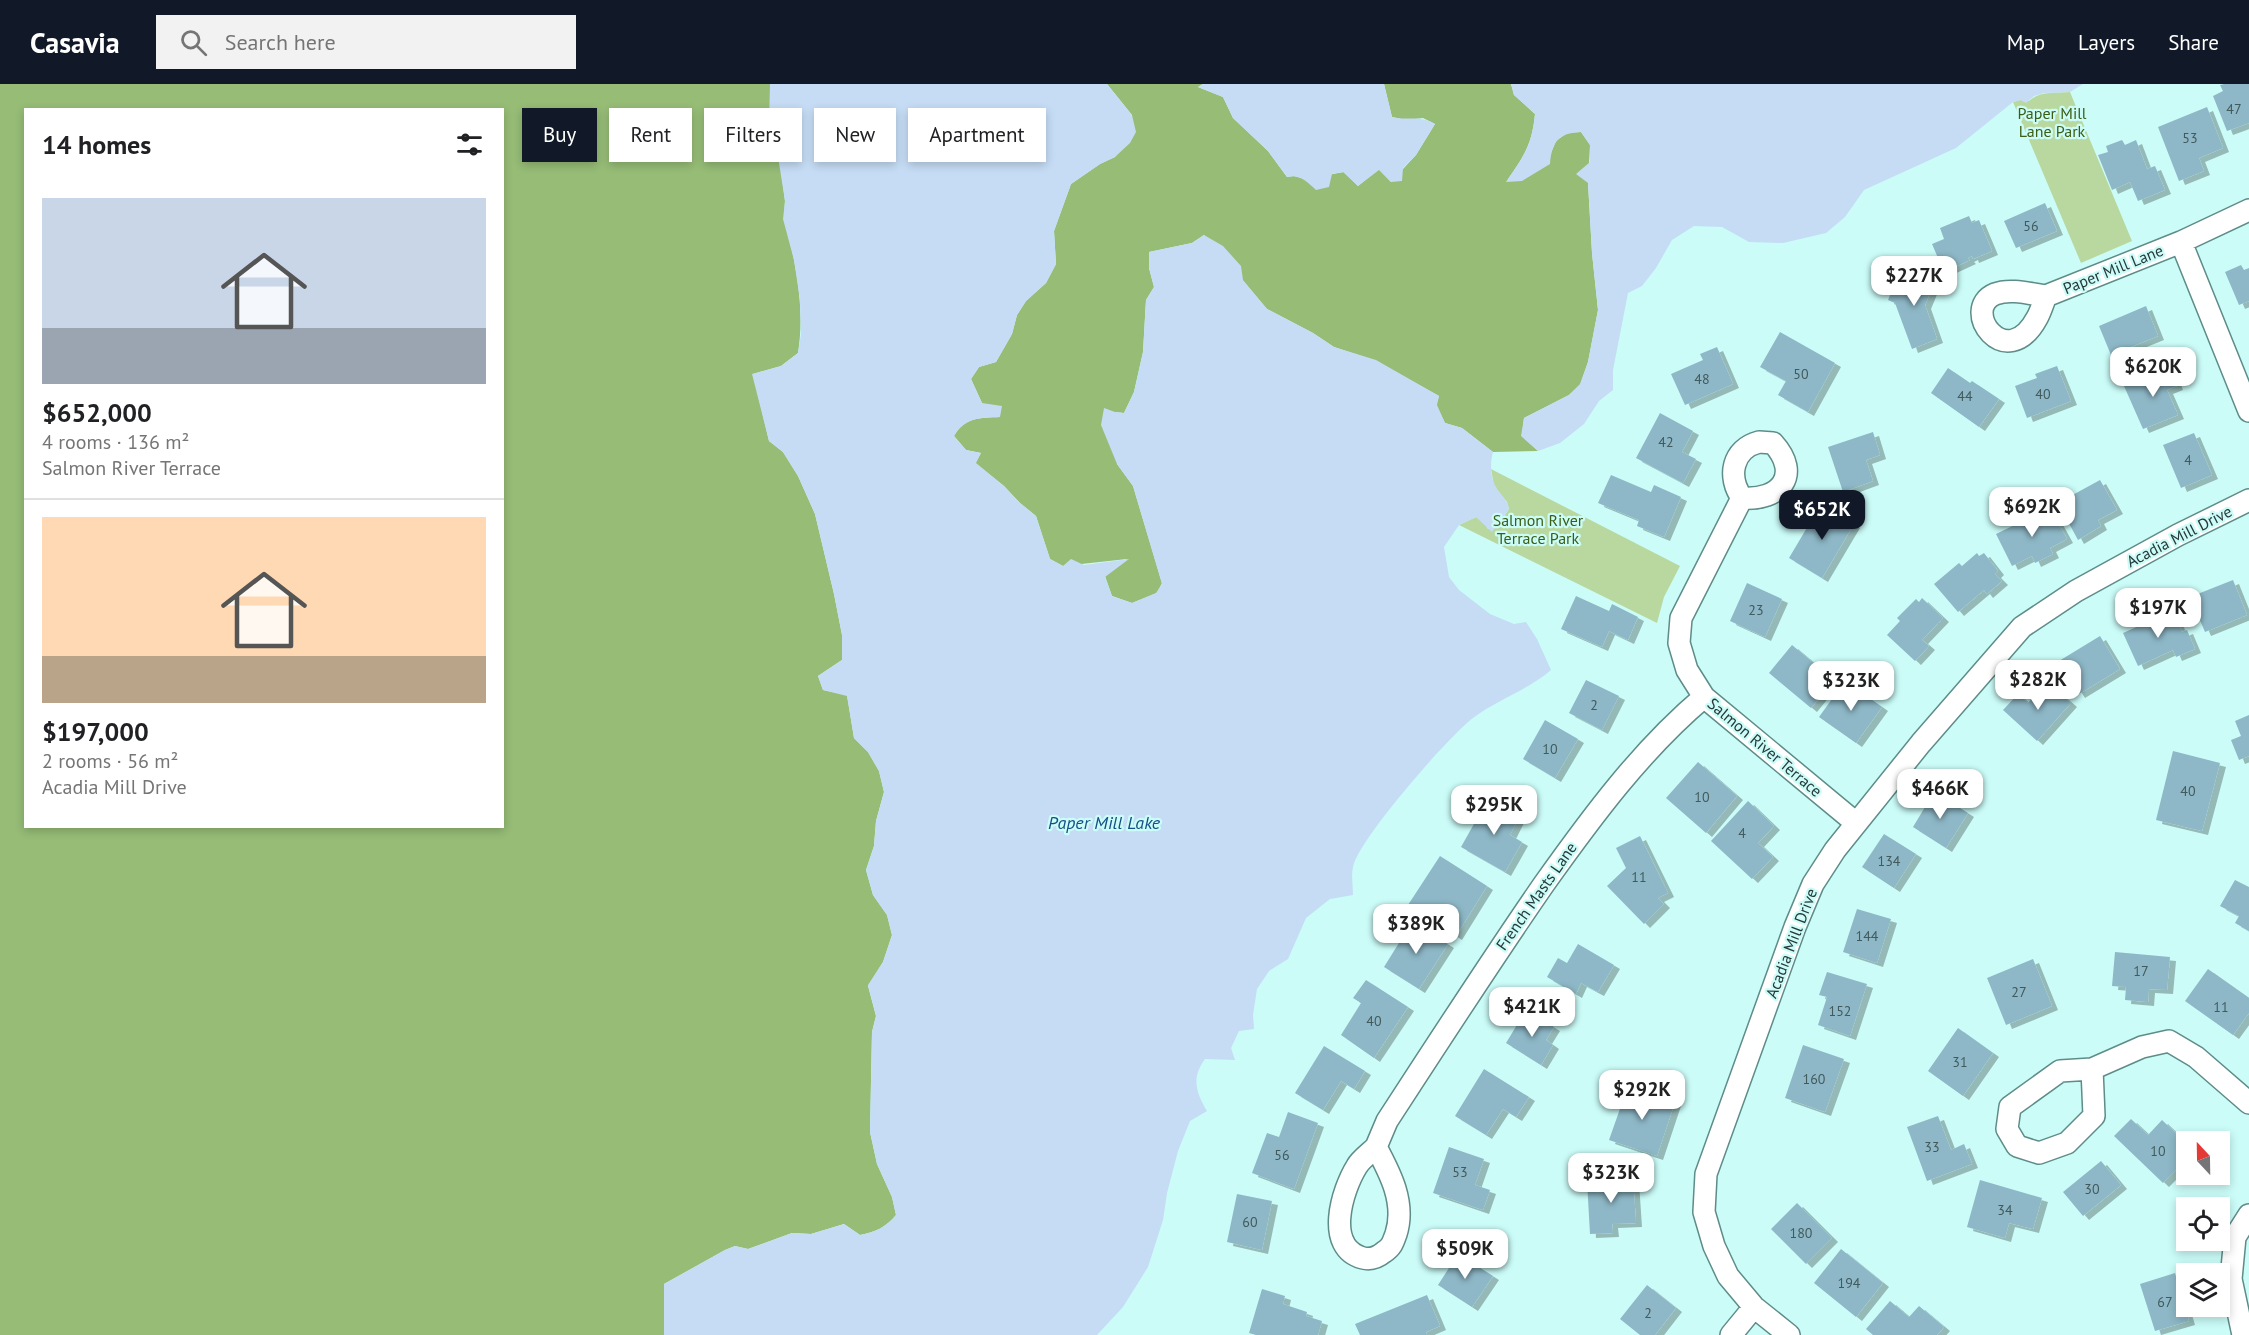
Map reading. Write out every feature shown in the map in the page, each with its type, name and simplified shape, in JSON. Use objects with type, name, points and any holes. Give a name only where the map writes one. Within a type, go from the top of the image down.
[{"type":"street","name":"Paper Mill Lane","points":[[2046,296],[2181,242],[2249,210]]},
{"type":"street","name":"Paper Mill Lane","points":[[2181,242],[2249,411]]},
{"type":"street","name":"Salmon River Terrace","points":[[1742,498],[1681,618],[1679,643],[1687,670],[1704,697],[1857,823]]},
{"type":"street","name":"Acadia Mill Drive","points":[[1789,1335],[1754,1307],[1728,1276],[1714,1246],[1704,1212],[1706,1174],[1813,884],[1835,850],[1921,743],[2022,627],[2076,591],[2178,535],[2249,500]]},
{"type":"street","name":"French Masts Lane","points":[[1376,1147],[1398,1196],[1400,1209],[1398,1229],[1391,1247],[1378,1257],[1365,1259],[1355,1255],[1342,1242],[1339,1223],[1344,1194],[1357,1165],[1376,1147],[1387,1121],[1492,958],[1594,813],[1678,719],[1704,697]]},
{"type":"street","points":[[2092,1069],[2094,1116],[2067,1143],[2039,1153],[2017,1146],[2007,1130],[2010,1107],[2060,1071],[2092,1069],[2142,1047],[2169,1041],[2196,1056],[2249,1103]]},
{"type":"street","points":[[2243,1335],[2231,1279],[2235,1237],[2249,1215]]},
{"type":"street","points":[[1731,1335],[1754,1307]]},
{"type":"green space","points":[[0,84],[770,84],[773,108],[704,108],[704,162],[780,162],[786,224],[798,283],[800,330],[798,353],[781,366],[753,374],[769,441],[783,452],[798,476],[815,514],[834,594],[842,635],[842,660],[818,676],[823,690],[847,695],[854,738],[868,752],[879,771],[884,792],[876,821],[874,846],[866,870],[873,895],[887,915],[892,935],[883,962],[868,986],[876,1016],[872,1032],[870,1132],[877,1164],[892,1197],[896,1215],[880,1228],[860,1235],[844,1224],[811,1234],[792,1233],[748,1249],[735,1246],[664,1284],[664,1335],[0,1335]]},
{"type":"green space","points":[[1107,84],[1203,84],[1198,87],[1223,97],[1233,118],[1268,151],[1287,177],[1305,179],[1344,172],[1358,186],[1379,169],[1391,182],[1416,155],[1435,124],[1423,118],[1406,120],[1392,117],[1384,84],[1511,84],[1514,95],[1535,114],[1532,134],[1526,150],[1507,181],[1522,180],[1535,172],[1551,153],[1556,141],[1567,133],[1581,132],[1590,145],[1588,183],[1598,310],[1588,362],[1580,385],[1569,395],[1524,418],[1522,436],[1538,451],[1493,452],[1462,428],[1445,423],[1436,405],[1439,396],[1376,361],[1334,347],[1313,333],[1267,309],[1204,235],[1192,243],[1149,252],[1149,268],[1154,287],[1146,300],[1143,352],[1134,392],[1124,413],[1115,412],[1117,464],[1133,486],[1162,583],[1157,593],[1132,603],[1112,596],[1105,576],[1127,559],[1063,566],[1050,559],[1036,516],[975,463],[981,453],[966,450],[954,436],[968,422],[979,418],[1000,417],[982,403],[971,379],[979,367],[996,362],[1012,334],[1017,315],[1026,301],[1046,283],[1056,264],[1054,231],[1071,184],[1100,164],[1115,157],[1132,115]]},
{"type":"green space","name":"Paper Mill Lane Park","points":[[2070,92],[2132,241],[2081,263],[2013,102],[2029,101],[2043,94]]},
{"type":"green space","name":"Salmon River Terrace Park","points":[[1491,469],[1680,566],[1664,597],[1657,623],[1459,525],[1476,517],[1481,518],[1488,529],[1496,528],[1509,509],[1507,502],[1494,486]]},
{"type":"water","name":"Paper Mill Lake","points":[[770,84],[1107,84],[1132,115],[1136,132],[1130,143],[1115,157],[1100,164],[1071,184],[1054,231],[1056,264],[1046,283],[1026,301],[1017,315],[1012,334],[996,362],[979,367],[971,379],[982,403],[1002,406],[1000,417],[980,418],[968,422],[954,436],[966,450],[981,453],[976,463],[1036,516],[1050,559],[1063,566],[1071,559],[1084,565],[1129,559],[1105,577],[1112,596],[1132,603],[1156,593],[1162,584],[1133,486],[1117,464],[1101,425],[1104,408],[1124,413],[1134,392],[1143,352],[1146,300],[1154,287],[1149,268],[1149,252],[1192,243],[1204,235],[1223,246],[1241,266],[1243,280],[1267,309],[1313,333],[1334,347],[1376,360],[1439,396],[1437,405],[1445,423],[1462,428],[1493,452],[1491,465],[1494,483],[1509,509],[1492,532],[1476,517],[1459,525],[1444,547],[1449,577],[1459,590],[1490,614],[1514,624],[1526,622],[1537,639],[1551,670],[1473,718],[1426,766],[1370,835],[1359,854],[1352,870],[1353,895],[1330,899],[1306,918],[1288,959],[1269,971],[1257,989],[1253,1015],[1254,1029],[1239,1031],[1231,1048],[1235,1060],[1205,1059],[1198,1072],[1197,1085],[1200,1098],[1207,1111],[1190,1121],[1178,1151],[1167,1193],[1163,1220],[1148,1267],[1123,1307],[1097,1335],[664,1335],[664,1284],[725,1250],[735,1246],[748,1249],[792,1233],[811,1234],[844,1224],[860,1235],[880,1228],[896,1215],[892,1197],[877,1164],[870,1132],[872,1032],[876,1016],[868,985],[883,962],[892,935],[887,915],[873,895],[866,870],[874,846],[876,821],[884,792],[879,771],[868,752],[854,738],[847,696],[823,690],[818,676],[842,660],[842,635],[834,594],[815,514],[798,476],[783,452],[769,441],[752,374],[781,366],[798,353],[801,334],[800,300],[794,260],[783,219],[785,201],[779,162],[802,162],[802,108],[769,108]]},
{"type":"water","points":[[1203,84],[1384,84],[1392,117],[1419,119],[1435,124],[1416,155],[1403,168],[1402,181],[1391,182],[1379,170],[1358,186],[1343,172],[1332,174],[1329,187],[1316,190],[1300,178],[1287,177],[1268,151],[1233,118],[1223,97],[1198,87]]},
{"type":"water","points":[[1511,84],[2083,84],[2070,92],[2044,93],[2034,96],[2026,103],[2020,100],[2013,102],[1956,148],[1864,190],[1845,217],[1826,233],[1783,243],[1749,242],[1722,227],[1694,226],[1672,240],[1656,268],[1642,286],[1628,293],[1613,370],[1613,390],[1599,401],[1584,424],[1560,443],[1538,451],[1521,436],[1524,418],[1569,395],[1580,384],[1588,362],[1598,310],[1588,183],[1576,174],[1590,162],[1590,145],[1581,132],[1567,134],[1555,144],[1550,164],[1522,181],[1506,182],[1526,151],[1532,135],[1535,114],[1514,95]]},
{"type":"building","points":[[2249,84],[2249,123],[2227,131],[2213,96],[2223,91],[2220,85]]},
{"type":"building","points":[[2207,107],[2223,148],[2199,158],[2204,171],[2179,181],[2158,127]]},
{"type":"building","points":[[2122,140],[2125,145],[2136,140],[2147,169],[2155,166],[2165,190],[2138,201],[2130,182],[2112,190],[2098,155],[2108,152],[2106,146]]},
{"type":"building","points":[[2045,203],[2057,231],[2016,248],[2004,221]]},
{"type":"building","points":[[1969,216],[1972,223],[1979,220],[1992,251],[1973,259],[1972,256],[1968,258],[1970,260],[1944,272],[1932,244],[1944,239],[1940,228]]},
{"type":"building","points":[[2241,265],[2244,270],[2249,268],[2249,301],[2239,305],[2225,272]]},
{"type":"building","points":[[1901,268],[1935,281],[1925,305],[1937,339],[1912,349],[1895,303],[1888,300]]},
{"type":"building","points":[[2146,306],[2158,336],[2111,355],[2099,326]]},
{"type":"building","points":[[1780,332],[1835,363],[1808,412],[1778,395],[1786,381],[1760,367]]},
{"type":"building","points":[[1717,347],[1733,384],[1685,405],[1671,374],[1703,360],[1700,354]]},
{"type":"building","points":[[2057,366],[2071,401],[2027,418],[2015,386],[2037,378],[2035,374]]},
{"type":"building","points":[[2170,367],[2177,386],[2167,390],[2178,415],[2143,429],[2124,386]]},
{"type":"building","points":[[1948,368],[1999,399],[1979,427],[1931,393]]},
{"type":"building","points":[[1660,413],[1693,431],[1682,452],[1696,459],[1683,483],[1636,458]]},
{"type":"building","points":[[1873,432],[1880,455],[1866,460],[1873,481],[1843,492],[1828,447]]},
{"type":"building","points":[[2194,433],[2212,475],[2181,488],[2163,445]]},
{"type":"building","points":[[1611,475],[1651,492],[1654,485],[1681,497],[1664,537],[1637,526],[1639,520],[1598,503]]},
{"type":"building","points":[[2100,480],[2117,510],[2098,520],[2101,526],[2078,540],[2058,503]]},
{"type":"building","points":[[1821,504],[1854,524],[1822,578],[1789,558]]},
{"type":"building","points":[[2051,510],[2067,539],[2050,548],[2053,554],[2035,563],[2032,556],[2012,566],[1996,534]]},
{"type":"building","points":[[1977,553],[1979,556],[1984,553],[1998,571],[1995,574],[2002,581],[1987,594],[1984,590],[1958,612],[1934,584],[1959,563],[1962,566]]},
{"type":"building","points":[[2233,580],[2247,615],[2205,632],[2190,597]]},
{"type":"building","points":[[1747,583],[1782,599],[1765,637],[1730,621]]},
{"type":"building","points":[[1576,596],[1609,611],[1612,604],[1638,617],[1628,640],[1609,631],[1602,647],[1561,629]]},
{"type":"building","points":[[1922,598],[1943,618],[1922,640],[1929,646],[1915,661],[1887,635],[1900,621],[1897,618],[1916,599],[1919,602]]},
{"type":"building","points":[[2172,611],[2182,632],[2187,630],[2195,649],[2176,657],[2173,650],[2138,666],[2123,633]]},
{"type":"building","points":[[2100,636],[2120,669],[2079,694],[2059,661]]},
{"type":"building","points":[[1792,645],[1834,680],[1811,708],[1769,673]]},
{"type":"building","points":[[1586,680],[1619,696],[1602,730],[1569,713]]},
{"type":"building","points":[[1845,681],[1882,707],[1856,743],[1819,717]]},
{"type":"building","points":[[2047,682],[2071,703],[2037,741],[2003,710],[2018,694],[2028,703]]},
{"type":"building","points":[[2249,715],[2249,756],[2239,760],[2231,740],[2241,736],[2235,721]]},
{"type":"building","points":[[1545,720],[1578,739],[1555,778],[1523,759]]},
{"type":"building","points":[[2173,751],[2220,763],[2202,831],[2156,820]]},
{"type":"building","points":[[1698,762],[1737,796],[1706,833],[1666,798]]},
{"type":"building","points":[[1934,792],[1968,813],[1946,848],[1913,827]]},
{"type":"building","points":[[1488,799],[1519,817],[1510,835],[1522,842],[1505,872],[1461,847]]},
{"type":"building","points":[[1748,801],[1774,826],[1758,843],[1773,857],[1752,879],[1711,841]]},
{"type":"building","points":[[1884,834],[1916,854],[1894,888],[1862,867]]},
{"type":"building","points":[[1640,836],[1668,893],[1658,898],[1664,904],[1644,924],[1607,886],[1626,868],[1616,848]]},
{"type":"building","points":[[1440,856],[1487,886],[1456,936],[1408,905]]},
{"type":"building","points":[[2235,880],[2249,887],[2249,931],[2235,923],[2239,916],[2220,906]]},
{"type":"building","points":[[1857,909],[1891,919],[1877,963],[1843,952]]},
{"type":"building","points":[[1412,922],[1448,944],[1419,989],[1384,967]]},
{"type":"building","points":[[1578,944],[1614,965],[1598,992],[1581,983],[1576,994],[1547,977],[1558,958],[1567,963]]},
{"type":"building","points":[[2115,952],[2170,957],[2167,990],[2149,989],[2148,1002],[2125,1000],[2126,987],[2112,986]]},
{"type":"building","points":[[2033,959],[2052,1006],[2006,1025],[1987,978]]},
{"type":"building","points":[[2208,969],[2249,998],[2249,1013],[2233,1035],[2185,1001]]},
{"type":"building","points":[[1827,972],[1867,984],[1850,1036],[1818,1025],[1827,997],[1819,995]]},
{"type":"building","points":[[1366,980],[1408,1007],[1374,1058],[1341,1035],[1361,1003],[1353,998]]},
{"type":"building","points":[[1526,1010],[1554,1027],[1546,1040],[1553,1045],[1541,1065],[1506,1043]]},
{"type":"building","points":[[1958,1028],[1993,1053],[1963,1096],[1928,1071]]},
{"type":"building","points":[[1803,1045],[1844,1059],[1825,1112],[1785,1098]]},
{"type":"building","points":[[1324,1046],[1365,1071],[1354,1089],[1341,1081],[1323,1110],[1295,1093]]},
{"type":"building","points":[[1484,1069],[1529,1097],[1516,1117],[1503,1109],[1486,1135],[1455,1116]]},
{"type":"building","points":[[1628,1086],[1675,1102],[1657,1156],[1609,1140]]},
{"type":"building","points":[[1288,1112],[1318,1123],[1294,1189],[1252,1173],[1267,1133],[1279,1137]]},
{"type":"building","points":[[1938,1116],[1951,1150],[1964,1144],[1972,1164],[1927,1181],[1907,1127]]},
{"type":"building","points":[[2131,1119],[2148,1135],[2162,1120],[2176,1133],[2176,1170],[2163,1183],[2114,1136]]},
{"type":"building","points":[[1449,1147],[1484,1159],[1475,1185],[1490,1190],[1483,1210],[1433,1193]]},
{"type":"building","points":[[2101,1161],[2121,1185],[2083,1216],[2063,1192]]},
{"type":"building","points":[[1633,1178],[1636,1223],[1612,1224],[1613,1233],[1590,1234],[1587,1181]]},
{"type":"building","points":[[1980,1180],[2042,1198],[2033,1229],[2009,1223],[2005,1238],[1967,1227]]},
{"type":"building","points":[[1237,1194],[1272,1201],[1262,1250],[1227,1242]]},
{"type":"building","points":[[1797,1203],[1832,1238],[1806,1264],[1771,1229]]},
{"type":"building","points":[[1841,1249],[1883,1283],[1856,1317],[1814,1283]]},
{"type":"building","points":[[1458,1254],[1493,1276],[1472,1307],[1438,1285]]},
{"type":"building","points":[[2175,1273],[2176,1317],[2188,1317],[2189,1321],[2155,1331],[2140,1284]]},
{"type":"building","points":[[1647,1285],[1676,1308],[1655,1335],[1640,1335],[1620,1319]]},
{"type":"building","points":[[1262,1289],[1285,1296],[1283,1304],[1307,1312],[1306,1316],[1322,1321],[1318,1335],[1249,1333]]},
{"type":"building","points":[[1427,1295],[1440,1326],[1426,1332],[1427,1335],[1360,1335],[1355,1324]]},
{"type":"building","points":[[1890,1301],[1909,1317],[1919,1306],[1944,1327],[1937,1335],[1873,1335],[1866,1329]]}]
